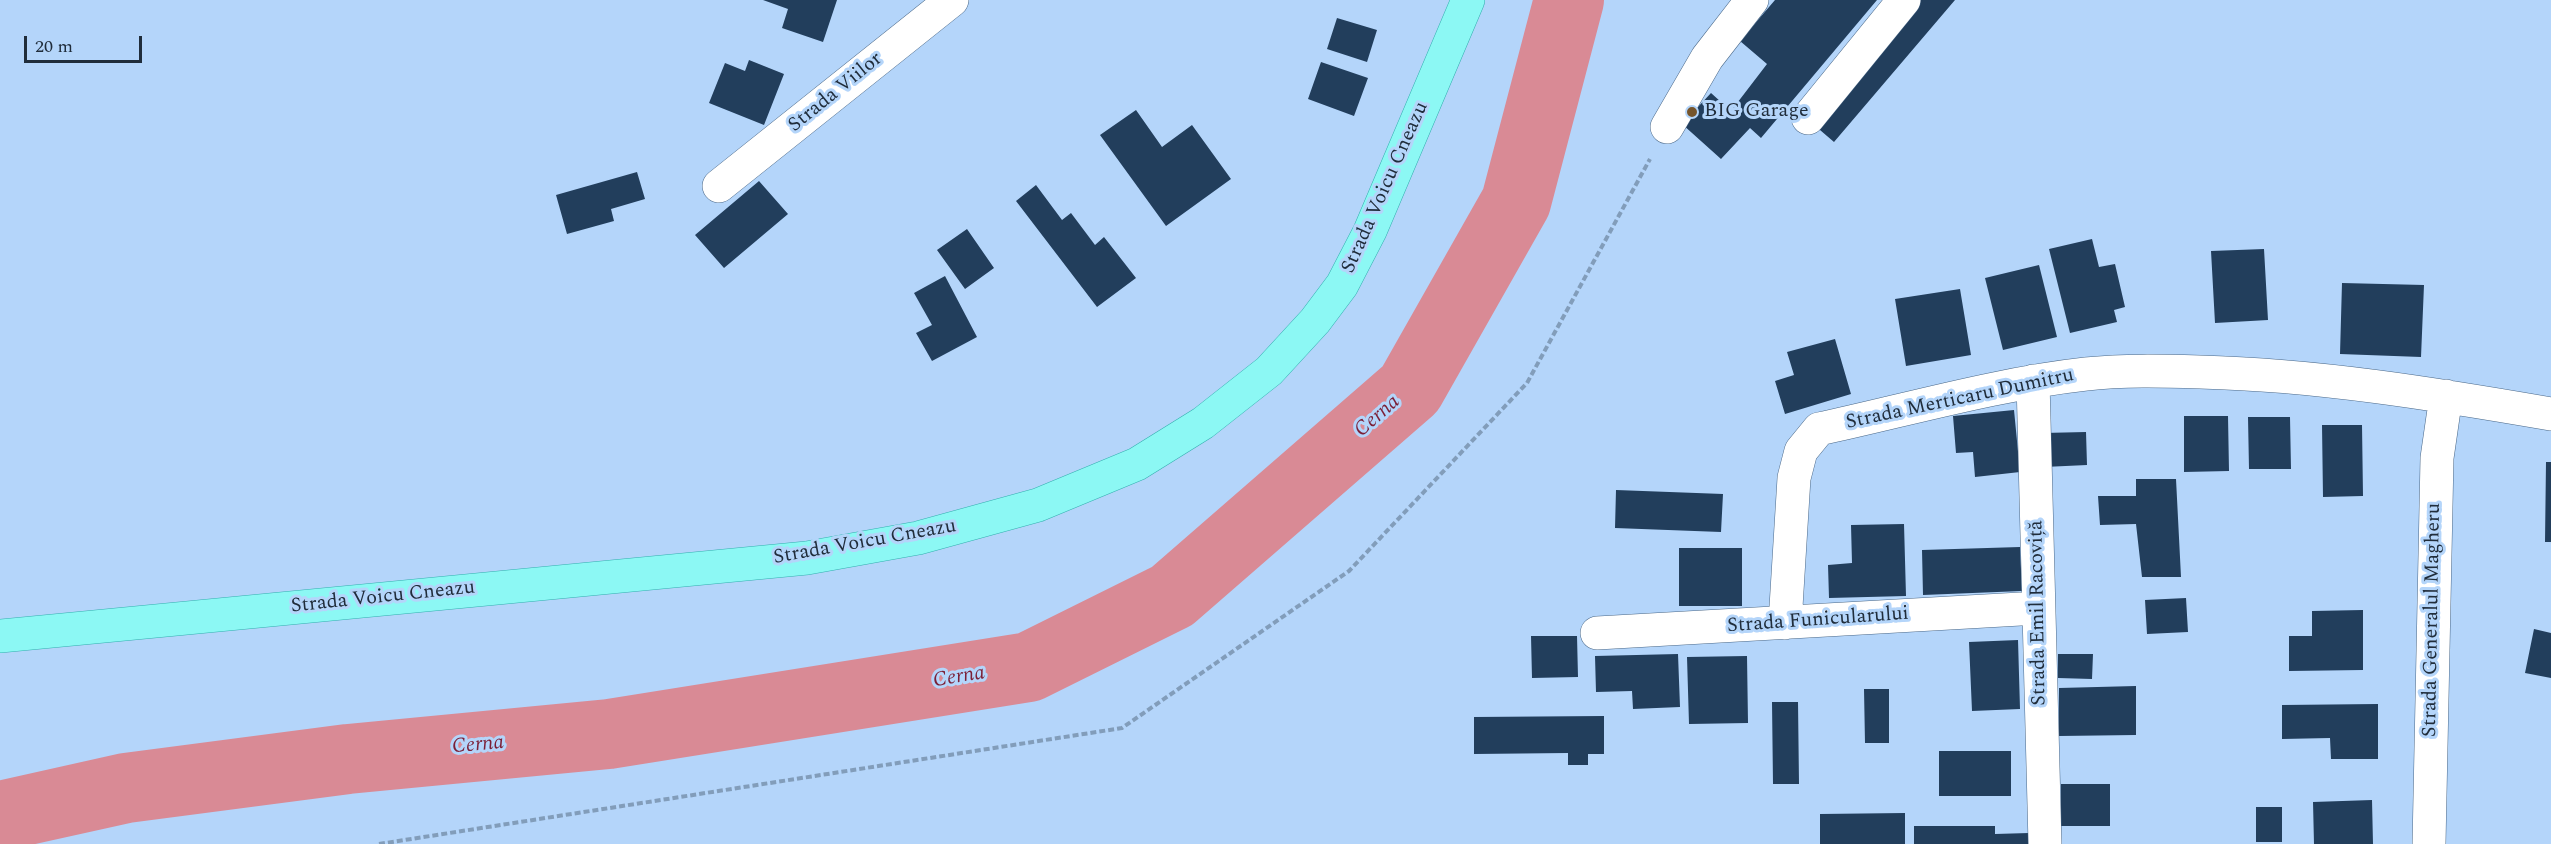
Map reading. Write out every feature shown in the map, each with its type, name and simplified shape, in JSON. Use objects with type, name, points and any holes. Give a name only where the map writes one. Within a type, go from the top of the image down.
[{"type":"main road","name":"Strada Voicu Cneazu","points":[[0,636],[807,558],[918,538],[1038,505],[1137,464],[1203,423],[1269,371],[1315,321],[1342,285],[1370,231],[1468,0]]},
{"type":"street","name":"Strada Viilor","points":[[719,186],[952,0]]},
{"type":"street","points":[[1667,127],[1707,58],[1752,0]]},
{"type":"street","points":[[1808,118],[1904,0]]},
{"type":"street","name":"Strada Merticaru Dumitru","points":[[1785,623],[1794,478],[1801,451],[1819,429],[2033,381],[2088,374],[2150,371],[2270,374],[2446,396],[2551,414]]},
{"type":"street","name":"Strada Emil Racoviță","points":[[2033,381],[2045,844]]},
{"type":"street","name":"Strada Generalul Magheru","points":[[2429,844],[2437,468],[2446,396]]},
{"type":"street","name":"Strada Funicularului","points":[[1597,633],[2038,608]]},
{"type":"path","points":[[379,844],[1122,728],[1349,571],[1527,383],[1667,127]]},
{"type":"building","points":[[763,0],[837,0],[823,42],[782,28],[788,9]]},
{"type":"building","points":[[1775,0],[1877,0],[1761,138],[1750,128],[1721,159],[1682,124],[1711,93],[1731,111],[1767,64],[1740,41]]},
{"type":"building","points":[[1918,0],[1955,0],[1834,142],[1813,124]]},
{"type":"building","points":[[1337,18],[1377,30],[1367,62],[1327,49]]},
{"type":"building","points":[[749,60],[784,74],[764,125],[709,103],[725,63],[745,71]]},
{"type":"building","points":[[1321,62],[1368,78],[1354,116],[1308,99]]},
{"type":"building","points":[[1136,110],[1162,147],[1192,125],[1231,179],[1166,226],[1100,135]]},
{"type":"building","points":[[637,172],[645,199],[611,209],[614,221],[567,234],[556,195]]},
{"type":"building","points":[[759,181],[788,214],[724,268],[695,235]]},
{"type":"building","points":[[1036,185],[1062,220],[1071,213],[1095,245],[1104,237],[1136,278],[1097,307],[1016,201]]},
{"type":"building","points":[[967,229],[994,268],[965,289],[937,250]]},
{"type":"building","points":[[2092,239],[2099,267],[2115,264],[2125,307],[2114,310],[2117,322],[2070,333],[2049,249]]},
{"type":"building","points":[[2264,249],[2268,320],[2215,323],[2211,251]]},
{"type":"building","points":[[2039,265],[2057,337],[2003,350],[1985,278]]},
{"type":"building","points":[[945,276],[977,337],[932,361],[916,333],[932,325],[914,293]]},
{"type":"building","points":[[2342,283],[2424,285],[2421,357],[2340,354]]},
{"type":"building","points":[[1960,289],[1971,355],[1906,366],[1895,299]]},
{"type":"building","points":[[1835,339],[1851,394],[1785,414],[1775,381],[1794,375],[1787,352]]},
{"type":"building","points":[[2014,410],[2020,472],[1975,477],[1973,452],[1956,453],[1953,416]]},
{"type":"building","points":[[2184,416],[2228,416],[2229,471],[2184,472]]},
{"type":"building","points":[[2248,417],[2290,417],[2291,469],[2249,469]]},
{"type":"building","points":[[2322,425],[2362,425],[2363,496],[2323,497]]},
{"type":"building","points":[[2086,432],[2087,465],[2044,467],[2043,433]]},
{"type":"building","points":[[2546,462],[2551,462],[2551,542],[2545,542]]},
{"type":"building","points":[[2136,479],[2176,479],[2181,577],[2142,577],[2136,524],[2100,525],[2098,496],[2136,496]]},
{"type":"building","points":[[1616,490],[1723,494],[1721,532],[1615,528]]},
{"type":"building","points":[[1904,524],[1906,596],[1829,598],[1828,565],[1852,563],[1851,525]]},
{"type":"building","points":[[2020,547],[2022,591],[1923,595],[1922,550]]},
{"type":"building","points":[[1679,548],[1742,548],[1742,606],[1679,606]]},
{"type":"building","points":[[2186,598],[2188,632],[2147,634],[2145,600]]},
{"type":"building","points":[[2363,610],[2363,670],[2289,671],[2289,636],[2312,636],[2312,611]]},
{"type":"building","points":[[2534,629],[2551,633],[2551,678],[2525,673]]},
{"type":"building","points":[[1531,636],[1577,636],[1578,677],[1532,678]]},
{"type":"building","points":[[2018,640],[2020,709],[1972,711],[1969,642]]},
{"type":"building","points":[[1678,654],[1680,707],[1633,709],[1632,691],[1596,692],[1595,656]]},
{"type":"building","points":[[2058,654],[2093,654],[2092,679],[2058,678]]},
{"type":"building","points":[[1747,656],[1748,723],[1689,724],[1687,657]]},
{"type":"building","points":[[2136,686],[2136,735],[2059,736],[2059,688]]},
{"type":"building","points":[[1864,689],[1889,689],[1889,743],[1865,743]]},
{"type":"building","points":[[1772,702],[1798,702],[1799,784],[1773,784]]},
{"type":"building","points":[[2378,704],[2378,759],[2331,759],[2330,738],[2282,739],[2282,705]]},
{"type":"building","points":[[1604,716],[1604,754],[1588,754],[1588,765],[1568,765],[1568,753],[1474,754],[1474,717]]},
{"type":"building","points":[[1939,751],[2011,751],[2011,796],[1939,796]]},
{"type":"building","points":[[2061,784],[2110,784],[2110,826],[2061,826]]},
{"type":"building","points":[[2372,800],[2373,844],[2314,844],[2313,802]]},
{"type":"building","points":[[2256,807],[2282,807],[2282,842],[2256,842]]},
{"type":"building","points":[[1905,813],[1905,844],[1820,844],[1820,814]]},
{"type":"building","points":[[1914,826],[1995,826],[1995,834],[2029,833],[2029,844],[1914,844]]},
{"type":"waterway","name":"Cerna","points":[[0,816],[126,788],[348,759],[609,734],[1029,667],[1172,596],[1410,389],[1516,202],[1569,0]]},
{"type":"place","name":"BIG Garage","points":[[1692,112]]}]
